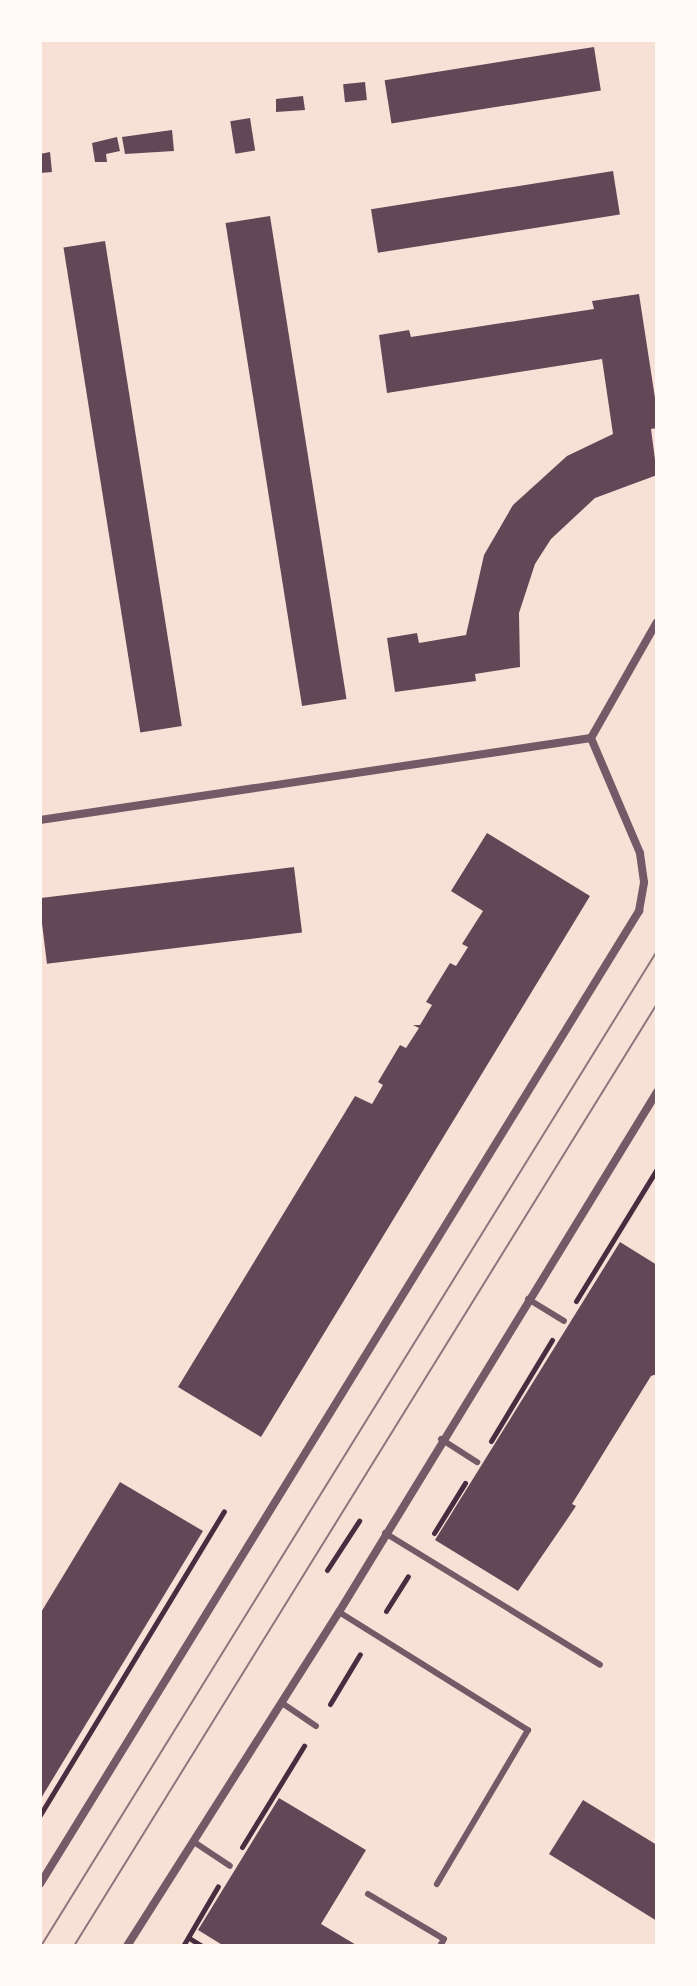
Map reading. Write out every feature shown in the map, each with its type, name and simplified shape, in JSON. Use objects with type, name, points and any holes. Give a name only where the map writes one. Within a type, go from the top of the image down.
[{"type":"street","points":[[591,738],[657,622]]},
{"type":"street","points":[[40,820],[591,738]]},
{"type":"street","points":[[40,1884],[635,920],[643,897],[640,853],[591,738]]},
{"type":"street","points":[[127,1946],[339,1612],[383,1532],[657,1092]]},
{"type":"lane","points":[[528,1299],[564,1321]]},
{"type":"lane","points":[[441,1439],[477,1462]]},
{"type":"lane","points":[[383,1532],[600,1665]]},
{"type":"lane","points":[[339,1612],[528,1730],[437,1884]]},
{"type":"lane","points":[[282,1703],[316,1726]]},
{"type":"lane","points":[[194,1842],[230,1866]]},
{"type":"lane","points":[[368,1894],[444,1939],[440,1946]]},
{"type":"path","points":[[40,1815],[224,1511]]},
{"type":"path","points":[[188,1938],[202,1946]]},
{"type":"building","points":[[594,47],[601,90],[391,124],[385,80]]},
{"type":"building","points":[[365,82],[367,100],[345,102],[343,84]]},
{"type":"building","points":[[303,96],[305,110],[276,112],[276,99]]},
{"type":"building","points":[[250,118],[255,151],[235,154],[230,121]]},
{"type":"building","points":[[172,130],[174,151],[125,154],[122,137]]},
{"type":"building","points":[[117,137],[120,151],[106,154],[107,162],[95,162],[92,143]]},
{"type":"building","points":[[50,152],[52,172],[40,173],[40,154]]},
{"type":"building","points":[[613,171],[620,214],[378,253],[371,209]]},
{"type":"building","points":[[270,216],[346,699],[302,706],[226,223]]},
{"type":"building","points":[[105,241],[182,726],[140,733],[64,248]]},
{"type":"building","points":[[639,294],[657,411],[657,428],[651,429],[657,475],[595,498],[551,539],[535,564],[519,613],[520,667],[475,674],[476,681],[395,692],[387,638],[417,633],[419,643],[466,635],[484,555],[513,505],[567,456],[613,434],[602,359],[387,393],[379,335],[409,330],[411,337],[594,309],[592,301]]},
{"type":"building","points":[[487,833],[590,896],[261,1437],[178,1387],[355,1096],[372,1104],[383,1085],[378,1082],[400,1045],[406,1048],[419,1028],[413,1025],[420,1025],[432,1005],[426,1002],[450,963],[456,966],[468,947],[462,944],[483,911],[451,891]]},
{"type":"building","points":[[294,867],[302,933],[47,964],[40,898]]},
{"type":"building","points":[[620,1242],[657,1265],[657,1374],[651,1376],[572,1504],[576,1506],[518,1591],[435,1540]]},
{"type":"building","points":[[120,1482],[203,1531],[40,1800],[40,1614]]},
{"type":"building","points":[[279,1798],[366,1850],[321,1924],[358,1946],[224,1946],[198,1930]]},
{"type":"building","points":[[583,1800],[657,1845],[657,1921],[549,1854]]},
{"type":"tram line","points":[[41,1946],[657,951]]},
{"type":"tram line","points":[[74,1946],[657,1004]]}]
